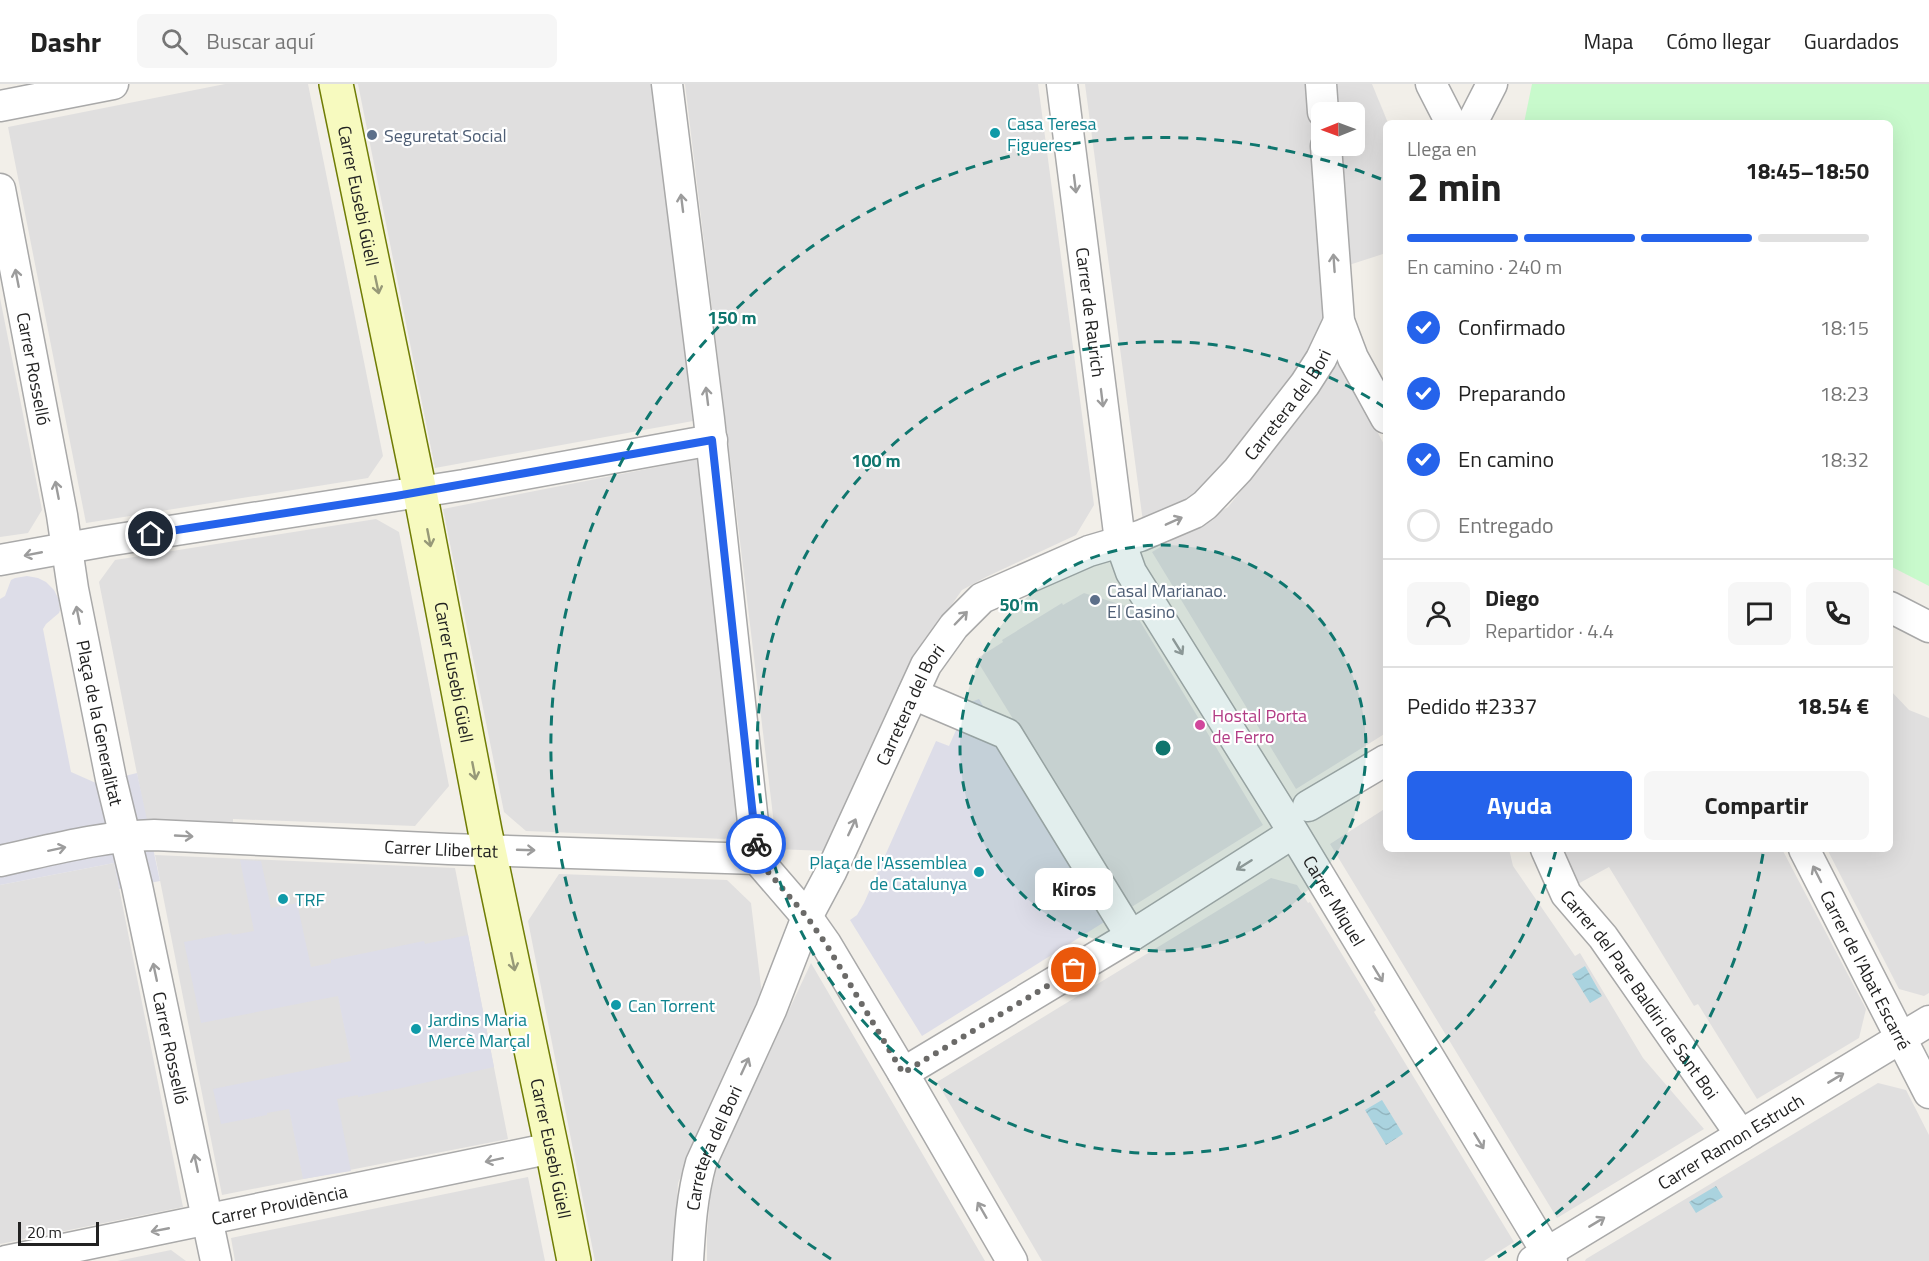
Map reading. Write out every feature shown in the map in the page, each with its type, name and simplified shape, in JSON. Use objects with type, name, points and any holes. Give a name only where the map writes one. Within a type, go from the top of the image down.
[{"type":"street","points":[[0,106],[113,84]]},
{"type":"street","name":"Carrer Eusebi Güell","points":[[336,84],[574,1261]]},
{"type":"street","points":[[667,84],[712,440],[757,859],[807,917],[826,944],[1012,1261]]},
{"type":"street","name":"Carrer de Raurich","points":[[1062,84],[1120,541]]},
{"type":"street","points":[[1321,84],[1322,102]]},
{"type":"street","points":[[1431,84],[1449,120]]},
{"type":"street","points":[[1474,120],[1492,84]]},
{"type":"street","points":[[1327,156],[1339,321],[1353,358],[1383,413]]},
{"type":"street","name":"Carrer Rosselló","points":[[0,189],[67,548]]},
{"type":"street","name":"Carretera del Bori","points":[[688,1261],[692,1208],[701,1163],[771,1010],[807,917],[831,872],[926,665],[941,642],[982,598],[1089,551],[1140,536],[1205,506],[1275,424],[1305,384],[1321,359],[1339,321]]},
{"type":"street","points":[[0,560],[420,492],[712,440]]},
{"type":"street","name":"Carrer Miquel","points":[[1120,541],[1131,572],[1293,833],[1544,1258]]},
{"type":"street","name":"Plaça de la Generalitat","points":[[67,548],[111,779],[126,836]]},
{"type":"street","points":[[1893,609],[1929,627]]},
{"type":"street","points":[[913,693],[1007,734],[1131,936]]},
{"type":"street","points":[[1308,806],[1383,762]]},
{"type":"street","points":[[903,1073],[1131,936],[1293,833]]},
{"type":"street","name":"Carrer Llibertat","points":[[126,836],[154,835],[757,859]]},
{"type":"street","points":[[0,861],[126,836]]},
{"type":"street","name":"Carrer Rosselló","points":[[126,836],[216,1261]]},
{"type":"street","name":"Carrer del Pare Baldiri de Sant Boi","points":[[1547,852],[1566,894],[1603,937],[1741,1135]]},
{"type":"street","name":"Carrer de l'Abat Escarré","points":[[1806,852],[1929,1093]]},
{"type":"street","name":"Carrer Ramon Estruch","points":[[1544,1258],[1929,1021]]},
{"type":"street","name":"Carrer Providència","points":[[6,1261],[552,1148]]},
{"type":"shaded area","points":[[225,84],[308,84],[383,456],[368,478],[86,523],[8,127]]},
{"type":"shaded area","points":[[358,84],[652,84],[693,421],[435,468]]},
{"type":"shaded area","points":[[685,84],[1038,84],[1094,505],[1076,535],[962,590],[921,649],[888,714],[885,715],[825,851],[777,849]]},
{"type":"shaded area","points":[[1085,84],[1309,84],[1311,156],[1315,156],[1327,311],[1314,357],[1202,496],[1143,522]]},
{"type":"shaded area","points":[[1336,84],[1372,84],[1387,120],[1383,120],[1383,254],[1349,265],[1342,156],[1365,156],[1365,102],[1337,102]]},
{"type":"shaded area","points":[[0,298],[42,510],[28,533],[0,537]]},
{"type":"shaded area","points":[[1337,357],[1383,442],[1383,735],[1296,789],[1152,552],[1228,507],[1309,406]]},
{"type":"shaded area","points":[[698,459],[741,822],[725,839],[526,831],[504,812],[443,509]]},
{"type":"shaded area","points":[[376,519],[399,532],[449,786],[415,826],[233,819],[233,827],[147,824],[99,582],[115,560]]},
{"type":"shaded area","points":[[27,576],[46,582],[54,590],[59,600],[59,613],[43,629],[71,772],[96,783],[137,773],[160,881],[119,889],[114,863],[0,885],[0,599],[5,596],[11,580]]},
{"type":"shaded area","points":[[1084,593],[1132,608],[1263,825],[1130,908],[976,659],[1062,603],[1063,605]]},
{"type":"shaded area","points":[[1893,693],[1909,710],[1929,718],[1929,993],[1924,996],[1899,989],[1829,852],[1893,852]]},
{"type":"shaded area","name":"Plaça de l'Assemblea de Catalunya","points":[[979,699],[1109,919],[922,1036],[850,920],[857,915],[864,903],[936,741],[949,746],[968,703]]},
{"type":"shaded area","points":[[1383,810],[1383,852],[1510,852],[1513,866],[1575,956],[1580,953],[1643,1058],[1704,1129],[1557,1218],[1330,844]]},
{"type":"shaded area","points":[[1559,852],[1784,852],[1866,1009],[1859,1038],[1757,1099],[1698,1004],[1694,1006],[1609,867],[1574,886]]},
{"type":"shaded area","points":[[155,855],[455,868],[508,1139],[222,1195]]},
{"type":"shaded area","points":[[240,860],[261,861],[271,908],[297,903],[311,967],[331,963],[331,960],[424,941],[425,944],[468,935],[494,1067],[358,1097],[358,1095],[337,1099],[351,1171],[303,1179],[289,1109],[221,1124],[213,1089],[351,1061],[338,996],[201,1023],[184,942],[254,931]]},
{"type":"shaded area","points":[[114,863],[183,1207],[0,1244],[0,885]]},
{"type":"shaded area","points":[[559,874],[727,880],[751,903],[762,995],[678,1183],[673,1261],[595,1261],[528,921]]},
{"type":"shaded area","points":[[1271,878],[1297,885],[1308,903],[1310,902],[1514,1242],[1484,1261],[1042,1261],[937,1082]]},
{"type":"shaded area","points":[[811,963],[985,1261],[707,1261],[710,1197],[718,1162]]},
{"type":"shaded area","points":[[1878,1083],[1906,1090],[1929,1135],[1929,1261],[1585,1261],[1586,1259]]},
{"type":"shaded area","points":[[528,1177],[545,1261],[235,1261],[231,1238]]},
{"type":"shaded area","points":[[171,1250],[186,1261],[117,1261],[132,1258]]},
{"type":"green space","points":[[1532,84],[1929,84],[1929,586],[1893,568],[1893,120],[1525,120]]},
{"type":"water","points":[[1585,966],[1602,996],[1590,1003],[1572,974]]},
{"type":"water","points":[[1382,1100],[1403,1134],[1386,1145],[1365,1110]]},
{"type":"water","points":[[1716,1186],[1723,1197],[1696,1213],[1689,1202]]},
{"type":"way so far","points":[[756,844],[757,859],[807,917],[826,944],[903,1073],[1074,970]]},
{"type":"place","name":"Casa Teresa Figueres","points":[[995,133]]},
{"type":"place","name":"Seguretat Social","points":[[372,135]]},
{"type":"place","name":"Casal Marianao. El Casino","points":[[1095,600]]},
{"type":"place","name":"Hostal Porta de Ferro","points":[[1200,725]]},
{"type":"place","name":"Plaça de l'Assemblea de Catalunya","points":[[979,872]]},
{"type":"place","name":"TRF","points":[[283,899]]},
{"type":"place","name":"Kiros","points":[[1074,970]]},
{"type":"place","name":"Can Torrent","points":[[616,1005]]},
{"type":"place","name":"Jardins Maria Mercè Marçal","points":[[416,1029]]},
{"type":"route","points":[[151,534],[487,481],[712,440],[756,844]]}]
